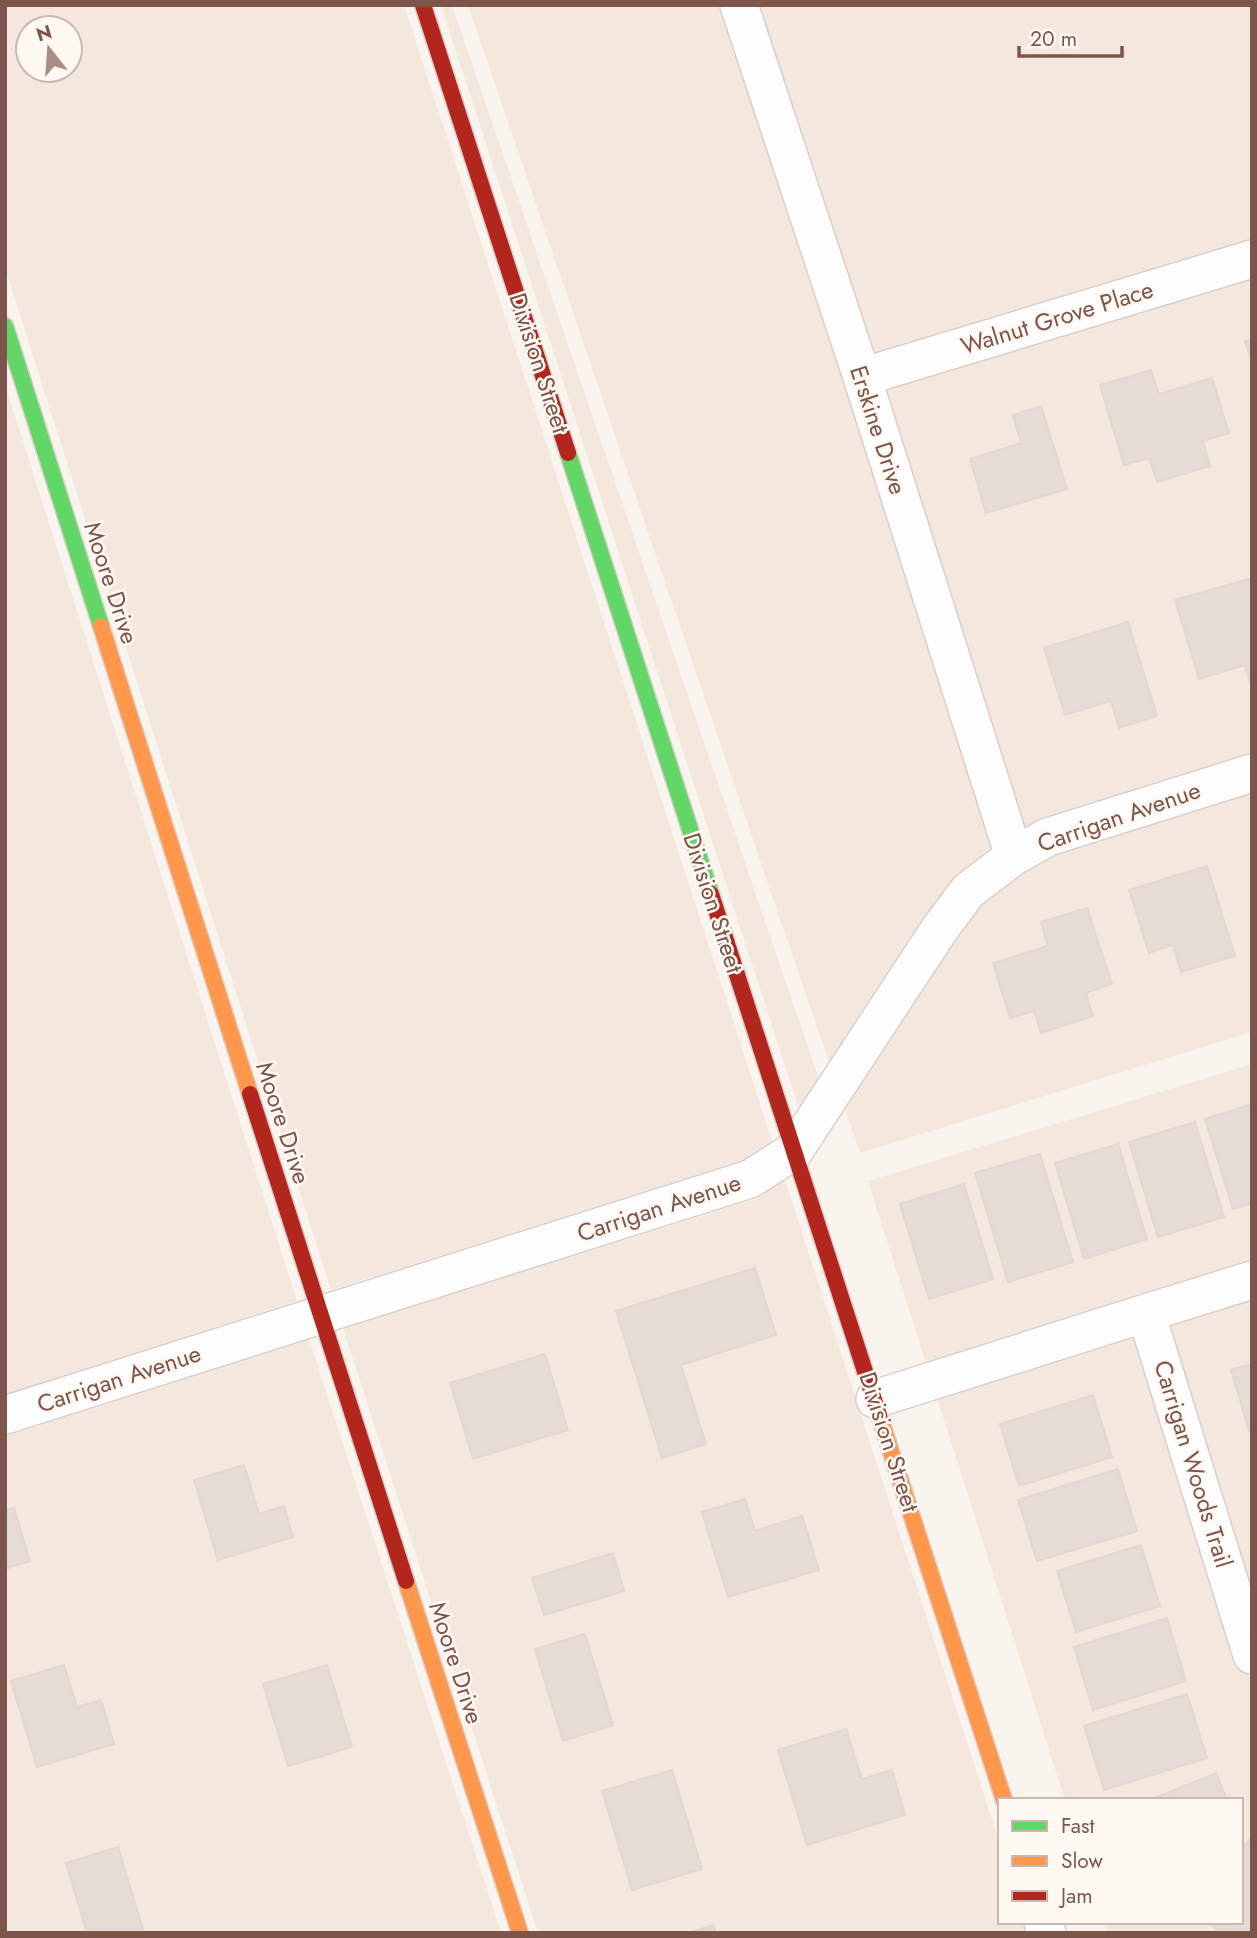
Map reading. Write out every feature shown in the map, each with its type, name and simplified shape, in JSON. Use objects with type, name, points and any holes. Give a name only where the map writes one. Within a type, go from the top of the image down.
[{"type":"street","name":"Division Street","points":[[423,5],[1003,1798]]},
{"type":"street","name":"Erskine Drive","points":[[739,5],[862,377],[1014,856]]},
{"type":"street","name":"Walnut Grove Place","points":[[862,377],[1252,258]]},
{"type":"street","name":"Moore Drive","points":[[5,326],[520,1933]]},
{"type":"street","name":"Carrigan Avenue","points":[[5,1415],[750,1179],[793,1150],[939,930],[968,891],[1014,856],[1048,837],[1252,773]]},
{"type":"street","points":[[875,1399],[1252,1280]]},
{"type":"street","name":"Carrigan Woods Trail","points":[[1146,1313],[1252,1655]]},
{"type":"shaded area","points":[[5,5],[404,5],[772,1141],[742,1161],[331,1290],[5,268]]},
{"type":"shaded area","points":[[441,5],[452,5],[819,1079],[799,1109]]},
{"type":"shaded area","points":[[468,5],[1252,5],[1252,1032],[860,1153]]},
{"type":"shaded area","points":[[5,385],[297,1301],[5,1394]]},
{"type":"shaded area","points":[[1252,1064],[1252,1933],[1107,1933],[1105,1924],[1243,1924],[1243,1798],[1064,1798],[868,1181]]},
{"type":"shaded area","points":[[785,1180],[998,1838],[998,1924],[1026,1924],[1028,1933],[538,1933],[343,1328],[756,1199]]},
{"type":"shaded area","points":[[309,1339],[501,1933],[5,1933],[5,1436]]},
{"type":"building","points":[[1252,340],[1252,362],[1245,341]]},
{"type":"building","points":[[1151,370],[1159,394],[1212,378],[1229,433],[1203,441],[1210,466],[1157,482],[1149,458],[1124,465],[1100,385]]},
{"type":"building","points":[[1041,406],[1067,489],[986,513],[970,459],[1021,443],[1013,415]]},
{"type":"building","points":[[1252,578],[1252,689],[1245,665],[1199,679],[1175,600]]},
{"type":"building","points":[[1128,622],[1157,716],[1119,728],[1111,701],[1065,715],[1044,648]]},
{"type":"building","points":[[1207,866],[1235,956],[1181,972],[1173,945],[1149,953],[1129,890]]},
{"type":"building","points":[[1087,908],[1112,984],[1086,993],[1093,1016],[1041,1033],[1034,1011],[1010,1018],[993,963],[1048,946],[1041,922]]},
{"type":"building","points":[[1252,1104],[1252,1203],[1233,1209],[1205,1119]]},
{"type":"building","points":[[1195,1122],[1224,1217],[1158,1237],[1129,1142]]},
{"type":"building","points":[[1118,1144],[1147,1239],[1084,1259],[1055,1163]]},
{"type":"building","points":[[1040,1154],[1073,1262],[1008,1282],[975,1173]]},
{"type":"building","points":[[964,1184],[993,1279],[929,1299],[900,1204]]},
{"type":"building","points":[[755,1268],[776,1335],[681,1365],[706,1444],[662,1458],[616,1311]]},
{"type":"building","points":[[545,1354],[568,1430],[473,1459],[450,1383]]},
{"type":"building","points":[[1252,1364],[1252,1430],[1249,1431],[1231,1370]]},
{"type":"building","points":[[1093,1395],[1112,1457],[1019,1486],[1000,1424]]},
{"type":"building","points":[[244,1465],[259,1514],[284,1506],[293,1537],[218,1560],[194,1480]]},
{"type":"building","points":[[1118,1469],[1137,1531],[1037,1561],[1018,1500]]},
{"type":"building","points":[[745,1499],[755,1531],[802,1516],[819,1570],[728,1597],[702,1512]]},
{"type":"building","points":[[14,1508],[30,1561],[5,1569],[5,1511]]},
{"type":"building","points":[[1141,1545],[1160,1606],[1076,1632],[1057,1571]]},
{"type":"building","points":[[613,1553],[624,1591],[544,1615],[532,1578]]},
{"type":"building","points":[[1167,1618],[1186,1681],[1093,1710],[1074,1647]]},
{"type":"building","points":[[585,1634],[613,1725],[563,1741],[535,1649]]},
{"type":"building","points":[[64,1665],[77,1707],[101,1700],[114,1744],[37,1767],[11,1681]]},
{"type":"building","points":[[327,1665],[352,1747],[288,1766],[263,1684]]},
{"type":"building","points":[[1187,1694],[1207,1758],[1104,1790],[1084,1726]]},
{"type":"building","points":[[846,1729],[862,1779],[892,1770],[905,1815],[807,1845],[778,1750]]},
{"type":"building","points":[[672,1770],[702,1869],[632,1890],[602,1791]]},
{"type":"building","points":[[1216,1773],[1226,1798],[1155,1798]]},
{"type":"building","points":[[1252,1837],[1252,1933],[1221,1933],[1211,1924],[1243,1924],[1243,1847]]},
{"type":"building","points":[[118,1847],[144,1933],[87,1933],[66,1863]]},
{"type":"building","points":[[713,1925],[716,1933],[689,1933]]},
{"type":"traffic: fast","points":[[5,326],[101,626]]},
{"type":"traffic: fast","points":[[568,453],[711,894]]},
{"type":"traffic: slow","points":[[101,626],[250,1094]]},
{"type":"traffic: slow","points":[[879,1415],[1003,1798]]},
{"type":"traffic: slow","points":[[406,1581],[520,1933]]},
{"type":"traffic: jam","points":[[423,5],[568,453]]},
{"type":"traffic: jam","points":[[711,894],[879,1415]]},
{"type":"traffic: jam","points":[[250,1094],[406,1581]]}]
